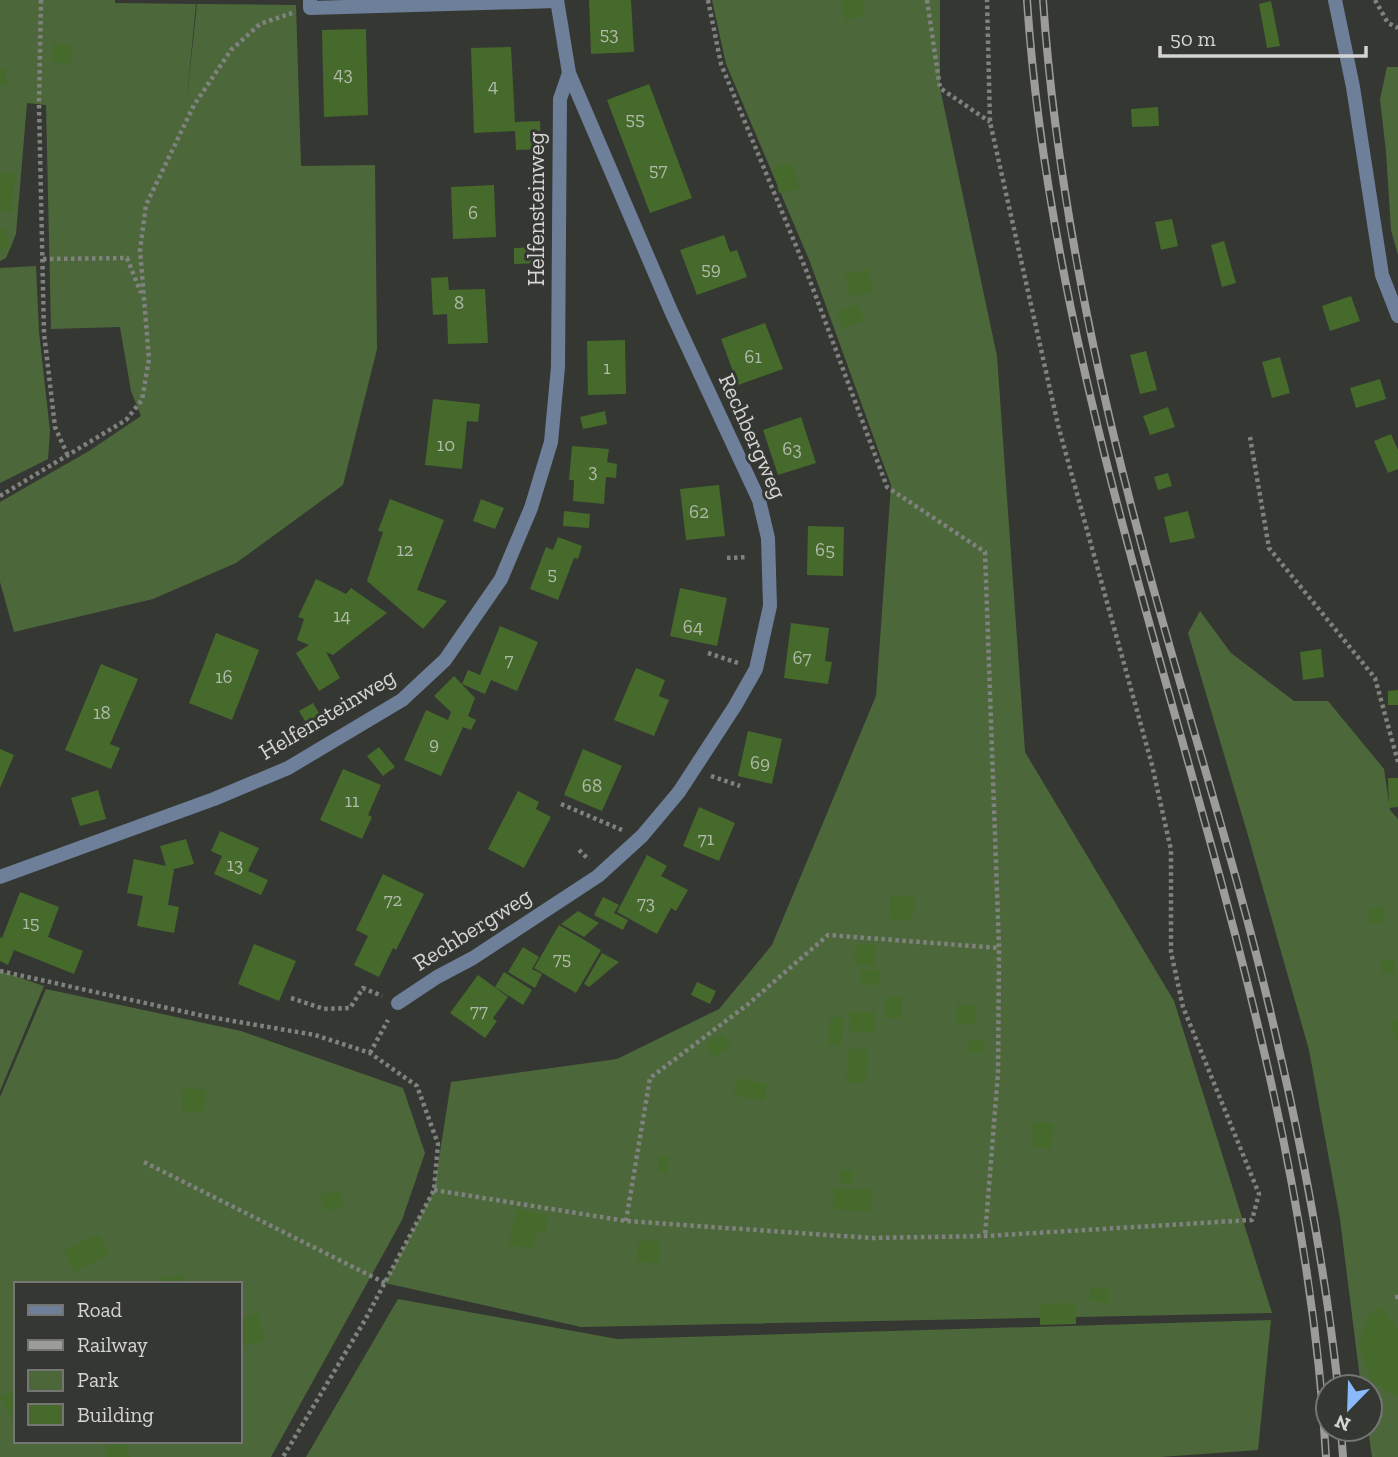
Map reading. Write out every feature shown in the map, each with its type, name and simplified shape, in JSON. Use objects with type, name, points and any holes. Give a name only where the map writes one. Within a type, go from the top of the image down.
[{"type":"street","points":[[1335,0],[1353,87],[1382,275],[1398,316]]},
{"type":"street","points":[[310,4],[557,1]]},
{"type":"street","name":"Rechbergweg","points":[[398,1003],[437,977],[473,958],[598,876],[636,841],[679,792],[735,706],[756,669],[770,606],[770,556],[760,500],[671,311],[569,73],[557,1]]},
{"type":"street","name":"Helfensteinweg","points":[[0,877],[214,799],[288,768],[402,700],[445,660],[501,579],[531,509],[551,442],[558,367],[560,99],[569,73]]},
{"type":"path","points":[[41,0],[39,105],[44,332],[55,427],[68,456]]},
{"type":"path","points":[[708,0],[721,64],[806,270],[887,487],[985,552],[999,948],[998,1073],[985,1236]]},
{"type":"path","points":[[927,0],[940,88],[990,122]]},
{"type":"path","points":[[434,1190],[626,1221],[871,1238],[985,1236],[1252,1220],[1259,1194],[1183,1007],[1171,952],[1171,850],[1152,765],[1058,425],[990,122],[987,0]]},
{"type":"path","points":[[1375,0],[1388,23],[1398,28]]},
{"type":"path","points":[[0,496],[126,420],[142,400],[149,359],[140,250],[146,205],[194,106],[231,50],[260,24],[310,4]]},
{"type":"path","points":[[43,259],[127,258],[142,297]]},
{"type":"path","points":[[1250,437],[1269,548],[1375,678],[1398,762]]},
{"type":"path","points":[[708,653],[756,669]]},
{"type":"path","points":[[693,770],[740,786]]},
{"type":"path","points":[[561,804],[625,831],[636,841]]},
{"type":"path","points":[[626,1221],[650,1078],[747,1005],[828,935],[999,948]]},
{"type":"path","points":[[0,971],[204,1016],[315,1035],[370,1053],[417,1086],[438,1144],[434,1190],[385,1283],[283,1457]]},
{"type":"path","points":[[291,998],[324,1009],[350,1008],[363,988],[398,1003],[370,1053]]},
{"type":"path","points":[[144,1162],[385,1283]]},
{"type":"green space","points":[[0,0],[115,0],[115,3],[196,4],[186,107],[197,4],[296,5],[301,166],[375,165],[377,349],[343,485],[236,563],[153,599],[14,632],[0,582],[0,502],[89,451],[141,416],[131,391],[120,327],[51,329],[46,105],[27,103],[16,234],[6,258],[0,261]]},
{"type":"green space","points":[[712,0],[940,0],[940,88],[997,356],[1025,752],[1174,1001],[1272,1313],[581,1327],[385,1283],[434,1190],[451,1082],[617,1059],[719,1009],[772,945],[876,696],[891,485],[810,262],[726,64]]},
{"type":"green space","points":[[1387,67],[1398,67],[1398,255],[1391,230],[1380,99]]},
{"type":"green space","points":[[36,266],[39,332],[50,431],[48,459],[0,483],[0,268]]},
{"type":"green space","points":[[1200,611],[1231,653],[1294,701],[1328,701],[1384,769],[1390,810],[1398,819],[1398,1457],[1372,1457],[1370,1443],[1384,1443],[1384,1373],[1359,1373],[1340,1219],[1309,1050],[1188,633]]},
{"type":"green space","points":[[0,971],[44,986],[0,1091]]},
{"type":"green space","points":[[46,989],[241,1031],[403,1088],[425,1153],[402,1220],[271,1457],[0,1457],[0,1097]]},
{"type":"green space","points":[[398,1299],[617,1339],[1271,1320],[1258,1450],[1160,1457],[306,1457]]},
{"type":"building","points":[[589,0],[631,0],[634,52],[591,54]]},
{"type":"building","points":[[841,0],[862,0],[865,16],[845,20]]},
{"type":"building","points":[[1271,1],[1280,46],[1267,48],[1259,4]]},
{"type":"building","points":[[366,29],[368,115],[324,117],[322,30]]},
{"type":"building","points":[[54,43],[73,47],[71,64],[51,61]]},
{"type":"building","points":[[511,47],[515,122],[540,121],[541,149],[516,150],[515,131],[474,133],[471,48]]},
{"type":"building","points":[[5,69],[7,85],[0,86],[0,70]]},
{"type":"building","points":[[649,84],[692,198],[650,213],[607,100]]},
{"type":"building","points":[[1158,107],[1159,126],[1132,127],[1131,109]]},
{"type":"building","points":[[793,163],[799,189],[779,193],[773,167]]},
{"type":"building","points":[[0,172],[15,174],[12,212],[0,211]]},
{"type":"building","points":[[494,185],[496,237],[453,239],[451,187]]},
{"type":"building","points":[[1172,219],[1178,246],[1161,250],[1155,222]]},
{"type":"building","points":[[5,227],[11,248],[0,251],[0,229]]},
{"type":"building","points":[[724,235],[730,252],[737,250],[747,277],[697,295],[680,250]]},
{"type":"building","points":[[1224,241],[1236,283],[1222,287],[1211,245]]},
{"type":"building","points":[[540,247],[541,263],[514,264],[514,248]]},
{"type":"building","points":[[868,269],[873,292],[850,297],[845,275]]},
{"type":"building","points":[[448,277],[449,290],[485,289],[488,343],[448,344],[447,314],[433,315],[431,278]]},
{"type":"building","points":[[1351,296],[1360,321],[1330,331],[1322,306]]},
{"type":"building","points":[[857,304],[864,320],[843,329],[837,312]]},
{"type":"building","points":[[765,323],[783,369],[738,385],[721,339]]},
{"type":"building","points":[[625,340],[626,394],[588,395],[587,341]]},
{"type":"building","points":[[1146,351],[1157,390],[1140,394],[1130,355]]},
{"type":"building","points":[[1280,357],[1290,393],[1272,398],[1262,362]]},
{"type":"building","points":[[1380,379],[1386,399],[1356,408],[1350,388]]},
{"type":"building","points":[[433,399],[480,404],[478,422],[467,421],[462,469],[425,465]]},
{"type":"building","points":[[1168,407],[1175,427],[1150,435],[1143,416]]},
{"type":"building","points":[[605,411],[607,424],[583,429],[580,417]]},
{"type":"building","points":[[801,417],[816,463],[778,475],[763,430]]},
{"type":"building","points":[[1391,434],[1398,450],[1398,469],[1388,473],[1374,441]]},
{"type":"building","points":[[572,446],[609,449],[607,462],[617,464],[616,478],[606,477],[604,504],[573,501],[574,480],[569,480]]},
{"type":"building","points":[[1168,473],[1172,486],[1158,490],[1154,477]]},
{"type":"building","points":[[719,485],[725,536],[686,540],[680,489]]},
{"type":"building","points":[[390,499],[444,520],[417,590],[447,601],[423,629],[367,581],[383,532],[378,531]]},
{"type":"building","points":[[481,499],[504,508],[495,529],[473,521]]},
{"type":"building","points":[[564,511],[590,514],[589,528],[563,526]]},
{"type":"building","points":[[1188,511],[1195,538],[1170,543],[1164,517]]},
{"type":"building","points":[[808,526],[844,527],[843,576],[807,575]]},
{"type":"building","points":[[558,537],[582,546],[578,559],[574,558],[558,600],[530,589],[546,547],[553,550]]},
{"type":"building","points":[[316,579],[346,594],[351,588],[387,613],[333,655],[326,652],[340,678],[319,691],[296,653],[309,645],[297,640],[304,619],[298,617]]},
{"type":"building","points":[[680,588],[727,598],[717,646],[670,636]]},
{"type":"building","points":[[791,623],[829,628],[825,661],[832,662],[828,684],[784,678]]},
{"type":"building","points":[[500,626],[538,642],[517,691],[491,680],[485,694],[462,684],[468,670],[480,675]]},
{"type":"building","points":[[216,633],[259,650],[232,720],[189,703]]},
{"type":"building","points":[[1321,649],[1324,677],[1303,680],[1300,652]]},
{"type":"building","points":[[101,664],[138,679],[110,744],[120,748],[111,769],[65,750]]},
{"type":"building","points":[[636,668],[665,680],[659,696],[669,700],[654,736],[614,720]]},
{"type":"building","points":[[454,676],[475,698],[468,716],[476,720],[471,730],[463,727],[441,776],[404,760],[426,710],[448,720],[451,712],[434,696]]},
{"type":"building","points":[[1398,690],[1398,705],[1388,705],[1388,691]]},
{"type":"building","points":[[313,703],[326,725],[312,733],[299,711]]},
{"type":"building","points":[[748,731],[782,739],[772,784],[738,776]]},
{"type":"building","points":[[379,747],[395,767],[383,776],[367,756]]},
{"type":"building","points":[[0,749],[14,755],[0,788]]},
{"type":"building","points":[[583,749],[622,766],[602,811],[564,795]]},
{"type":"building","points":[[343,769],[381,785],[368,815],[372,817],[362,839],[320,820]]},
{"type":"building","points":[[1388,778],[1398,778],[1398,807],[1389,808]]},
{"type":"building","points":[[98,790],[106,819],[80,826],[71,798]]},
{"type":"building","points":[[518,791],[539,802],[536,809],[551,817],[524,868],[488,849]]},
{"type":"building","points":[[699,807],[735,823],[719,861],[683,846]]},
{"type":"building","points":[[220,831],[259,848],[248,871],[268,880],[261,895],[214,874],[222,856],[211,851]]},
{"type":"building","points":[[186,839],[194,864],[174,869],[168,905],[179,907],[174,933],[137,926],[143,896],[127,893],[134,859],[166,866],[160,846]]},
{"type":"building","points":[[647,855],[667,866],[661,876],[688,890],[676,911],[671,908],[657,934],[617,912]]},
{"type":"building","points":[[383,874],[424,894],[379,977],[354,965],[368,936],[356,930]]},
{"type":"building","points":[[20,892],[59,907],[48,937],[83,951],[74,974],[14,950],[8,965],[0,961],[0,937],[2,938]]},
{"type":"building","points":[[891,896],[914,897],[912,920],[890,919]]},
{"type":"building","points":[[603,897],[619,905],[614,913],[628,920],[623,930],[594,915]]},
{"type":"building","points":[[1384,906],[1385,922],[1370,924],[1368,908]]},
{"type":"building","points":[[578,911],[599,923],[584,937],[561,924]]},
{"type":"building","points":[[559,925],[601,950],[576,993],[534,968]]},
{"type":"building","points":[[254,944],[296,961],[279,1001],[238,984]]},
{"type":"building","points":[[856,944],[876,945],[874,966],[854,965]]},
{"type":"building","points":[[523,947],[539,957],[532,969],[542,974],[535,988],[508,972]]},
{"type":"building","points":[[602,953],[619,962],[589,987],[584,984]]},
{"type":"building","points":[[1393,959],[1395,973],[1382,974],[1381,960]]},
{"type":"building","points":[[861,969],[881,971],[879,986],[859,983]]},
{"type":"building","points":[[504,972],[532,990],[523,1005],[495,987]]},
{"type":"building","points":[[478,975],[508,997],[493,1018],[497,1021],[485,1038],[450,1013]]},
{"type":"building","points":[[697,982],[716,991],[710,1004],[691,995]]},
{"type":"building","points":[[885,997],[902,998],[902,1018],[885,1018]]},
{"type":"building","points":[[957,1004],[976,1006],[975,1025],[955,1023]]},
{"type":"building","points":[[850,1011],[876,1012],[875,1033],[849,1031]]},
{"type":"building","points":[[831,1017],[844,1018],[841,1046],[828,1044]]},
{"type":"building","points":[[1398,1019],[1398,1042],[1390,1022]]},
{"type":"building","points":[[722,1033],[731,1046],[714,1058],[705,1045]]},
{"type":"building","points":[[969,1039],[984,1041],[982,1054],[968,1052]]},
{"type":"building","points":[[849,1048],[868,1050],[866,1083],[846,1082]]},
{"type":"building","points":[[737,1078],[767,1084],[764,1101],[734,1095]]},
{"type":"building","points":[[183,1088],[206,1090],[204,1113],[182,1111]]},
{"type":"building","points":[[1033,1122],[1053,1123],[1052,1149],[1032,1148]]},
{"type":"building","points":[[659,1156],[669,1157],[668,1173],[658,1173]]},
{"type":"building","points":[[840,1170],[854,1170],[853,1183],[840,1183]]},
{"type":"building","points":[[834,1188],[872,1190],[870,1211],[833,1209]]},
{"type":"building","points":[[339,1190],[344,1207],[325,1212],[320,1195]]},
{"type":"building","points":[[516,1209],[548,1215],[545,1232],[537,1230],[533,1249],[509,1245]]},
{"type":"building","points":[[99,1234],[109,1255],[74,1272],[64,1250]]},
{"type":"building","points":[[639,1240],[661,1242],[658,1264],[637,1261]]},
{"type":"building","points":[[183,1274],[185,1282],[157,1282],[156,1279]]},
{"type":"building","points":[[1090,1288],[1110,1290],[1109,1303],[1089,1301]]},
{"type":"building","points":[[1076,1303],[1076,1324],[1040,1325],[1040,1304]]},
{"type":"building","points":[[1381,1306],[1398,1329],[1398,1397],[1384,1388],[1384,1373],[1369,1373],[1359,1346],[1368,1317]]},
{"type":"building","points":[[258,1313],[265,1341],[242,1346],[242,1317]]},
{"type":"building","points":[[14,1389],[14,1418],[12,1419],[0,1397]]},
{"type":"building","points":[[126,1443],[130,1457],[107,1457],[105,1447]]},
{"type":"railway","points":[[1027,0],[1048,185],[1084,368],[1129,549],[1228,908],[1273,1089],[1307,1272],[1326,1457]]},
{"type":"railway","points":[[1043,0],[1057,140],[1094,349],[1144,554],[1229,854],[1276,1036],[1312,1210],[1336,1373]]},
{"type":"railway","points":[[1342,1443],[1343,1457]]}]
